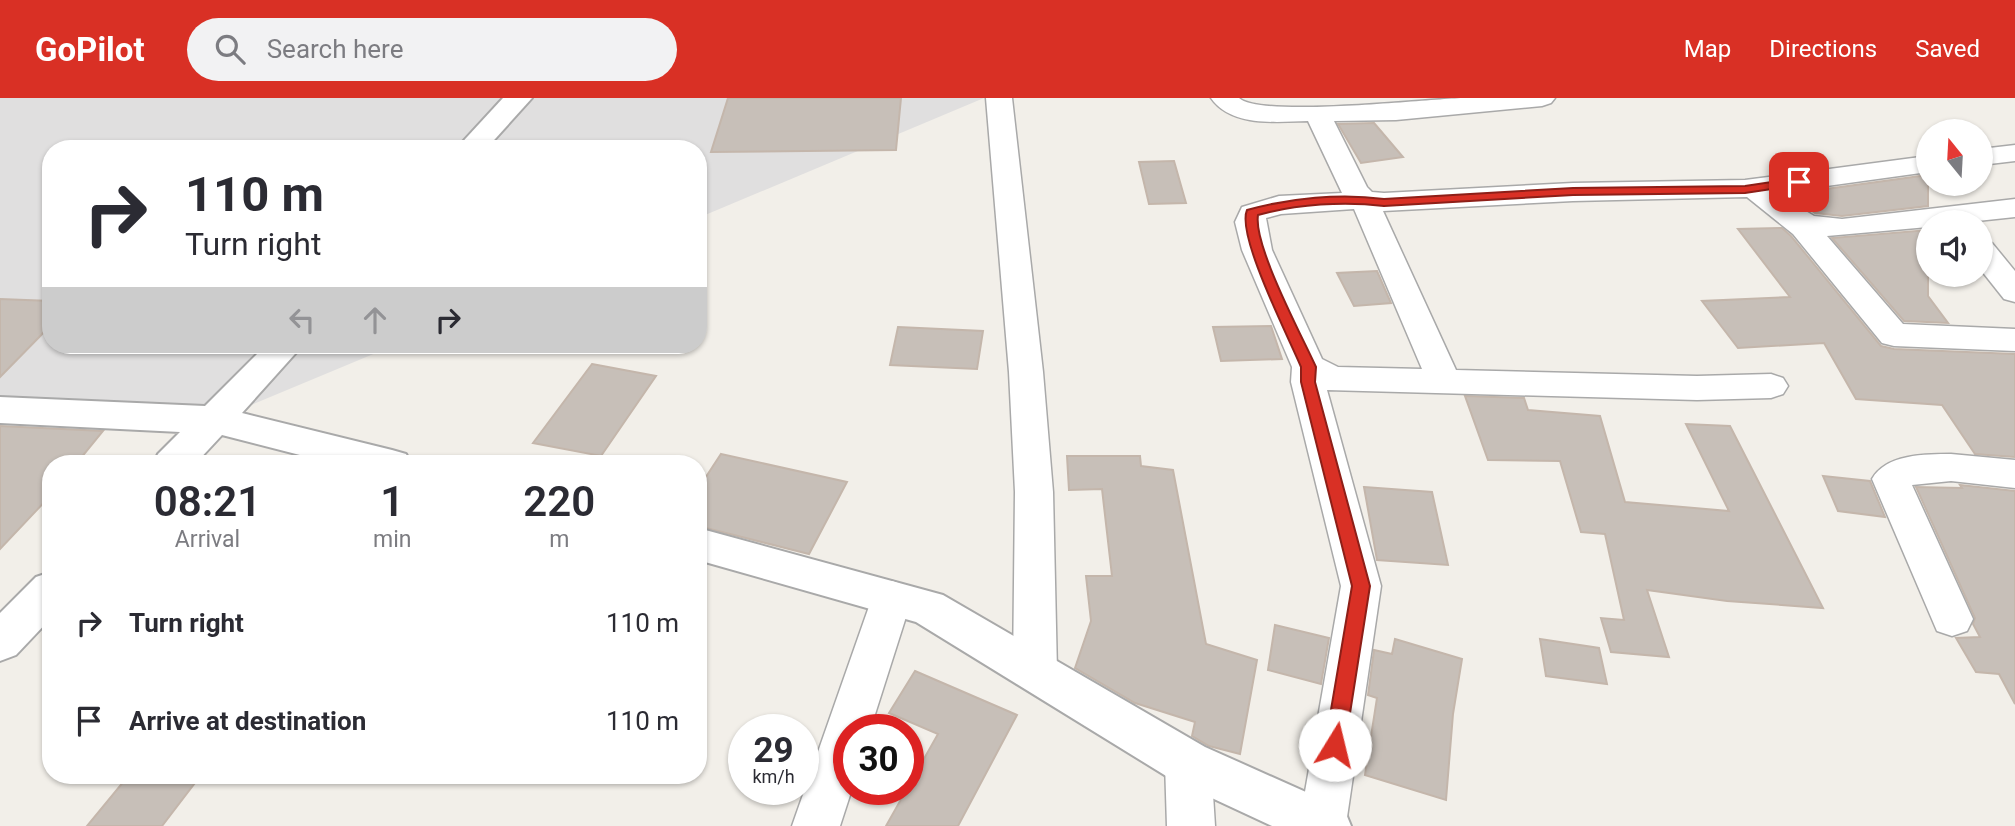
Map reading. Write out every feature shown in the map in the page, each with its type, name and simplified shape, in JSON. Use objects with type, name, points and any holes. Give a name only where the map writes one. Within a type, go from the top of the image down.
[{"type":"street","points":[[478,140],[518,98]]},
{"type":"street","points":[[999,98],[1034,492],[1035,672]]},
{"type":"street","points":[[1224,98],[1234,108],[1247,113],[1396,112],[1542,98]]},
{"type":"street","points":[[1317,113],[1355,191],[1364,200],[1445,383]]},
{"type":"street","points":[[1993,156],[2015,153]]},
{"type":"street","points":[[707,547],[928,608],[1188,764],[1324,825],[1361,586],[1308,382],[1309,367],[1257,250],[1250,222],[1252,213],[1279,205],[1364,200],[1384,202],[1573,192],[1753,188],[1916,166]]},
{"type":"street","points":[[1753,188],[1804,228],[1894,335],[2015,340]]},
{"type":"street","points":[[1993,212],[2015,208]]},
{"type":"street","points":[[1794,221],[1810,227],[1842,228],[1916,222]]},
{"type":"street","points":[[1993,265],[2015,292]]},
{"type":"street","points":[[182,455],[277,354]]},
{"type":"street","points":[[1309,367],[1332,379],[1697,388],[1771,386]]},
{"type":"street","points":[[0,410],[215,420],[356,455]]},
{"type":"street","points":[[1952,619],[1891,479],[1905,472],[1931,468],[1976,469],[2015,474]]},
{"type":"street","points":[[0,642],[42,598]]},
{"type":"street","points":[[816,826],[892,598]]},
{"type":"street","points":[[1188,764],[1191,826]]},
{"type":"shaded area","points":[[0,98],[984,98],[707,214],[707,140],[42,140],[42,354],[373,354],[215,420],[0,421]]},
{"type":"building","points":[[728,98],[901,98],[896,150],[711,152]]},
{"type":"building","points":[[1374,123],[1403,157],[1361,163],[1338,124]]},
{"type":"building","points":[[1174,161],[1186,203],[1149,204],[1139,162]]},
{"type":"building","points":[[1916,177],[1916,196],[1928,196],[1928,206],[1842,216],[1815,213],[1790,194]]},
{"type":"building","points":[[1782,228],[1881,346],[1894,349],[2015,354],[2015,457],[1975,454],[1942,405],[1856,399],[1824,343],[1738,348],[1702,301],[1790,297],[1738,229]]},
{"type":"building","points":[[1916,231],[1916,287],[1928,287],[1928,296],[1948,323],[1904,321],[1832,238]]},
{"type":"building","points":[[1377,271],[1391,303],[1354,306],[1337,273]]},
{"type":"building","points":[[0,299],[42,301],[42,334],[0,377]]},
{"type":"building","points":[[1271,326],[1282,359],[1221,361],[1213,327]]},
{"type":"building","points":[[898,327],[983,331],[977,369],[890,365]]},
{"type":"building","points":[[592,364],[656,376],[602,455],[533,443]]},
{"type":"building","points":[[1465,396],[1524,398],[1528,410],[1600,416],[1625,502],[1729,511],[1686,424],[1730,426],[1823,608],[1727,601],[1647,590],[1669,657],[1611,652],[1601,618],[1624,620],[1605,534],[1581,532],[1560,461],[1488,460]]},
{"type":"building","points":[[0,426],[103,431],[83,455],[42,455],[42,505],[0,549]]},
{"type":"building","points":[[721,454],[847,482],[809,554],[707,528],[707,475]]},
{"type":"building","points":[[1067,456],[1140,456],[1141,466],[1173,470],[1206,644],[1257,660],[1240,754],[1209,746],[1192,736],[1195,722],[1135,703],[1075,668],[1091,621],[1086,576],[1112,576],[1102,489],[1069,490]]},
{"type":"building","points":[[1823,476],[1870,481],[1885,517],[1838,511]]},
{"type":"building","points":[[1960,485],[2015,491],[2015,704],[1999,674],[1976,672],[1956,638],[1980,637],[1973,624],[1975,618],[1916,487],[1962,488]]},
{"type":"building","points":[[1364,487],[1432,492],[1448,565],[1377,560]]},
{"type":"building","points":[[1275,625],[1329,638],[1321,684],[1268,670]]},
{"type":"building","points":[[1395,639],[1462,659],[1453,714],[1446,800],[1365,775],[1377,698],[1368,695],[1374,650],[1392,654]]},
{"type":"building","points":[[1540,639],[1599,648],[1607,684],[1546,676]]},
{"type":"building","points":[[915,671],[1017,715],[958,826],[886,826],[898,805],[924,805],[924,759],[938,734],[924,728],[924,714],[889,713]]},
{"type":"building","points":[[122,784],[194,784],[162,826],[87,826]]},
{"type":"route","points":[[1335,745],[1361,586],[1308,382],[1309,367],[1257,250],[1250,222],[1252,213],[1279,205],[1364,200],[1384,202],[1573,192],[1745,189],[1799,182]]}]
